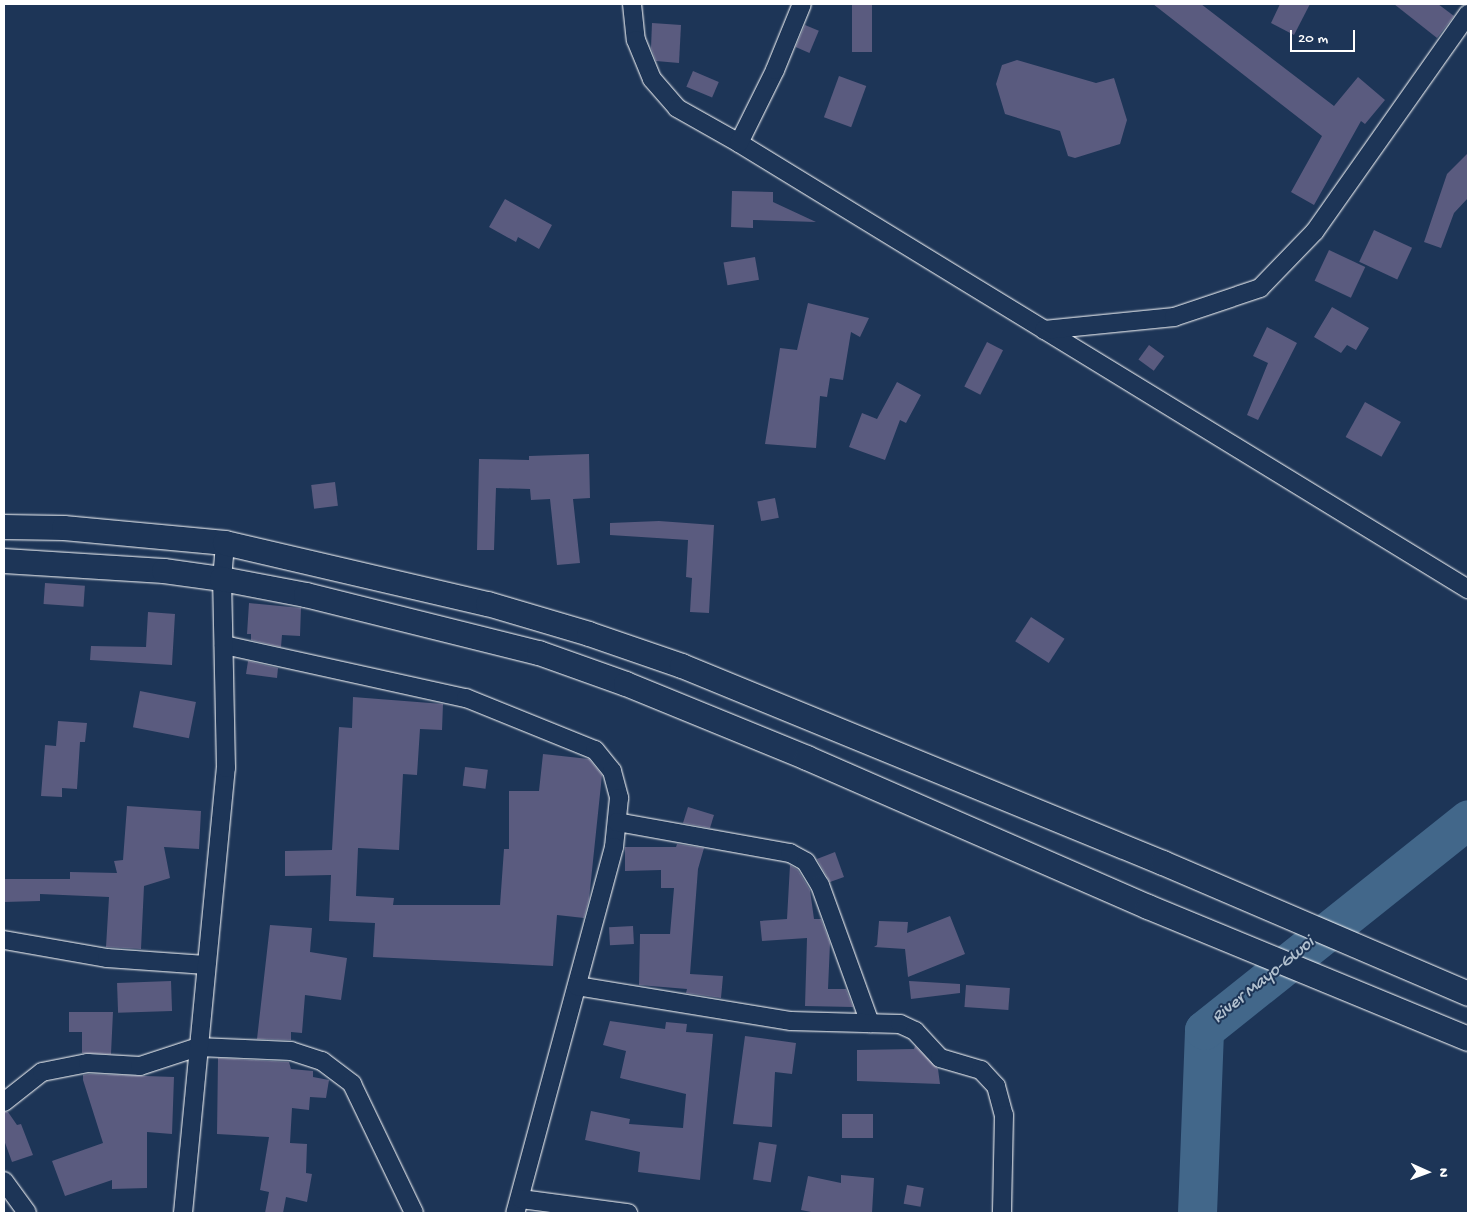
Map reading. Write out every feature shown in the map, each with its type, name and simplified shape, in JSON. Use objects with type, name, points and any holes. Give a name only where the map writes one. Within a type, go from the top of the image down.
[{"type":"street","points":[[632,4],[636,40],[652,79],[677,108],[739,142],[1468,590]]},
{"type":"street","points":[[739,142],[775,70],[802,4]]},
{"type":"street","points":[[1044,330],[1174,317],[1260,288],[1315,232],[1468,14]]},
{"type":"street","points":[[4,527],[64,528],[225,543],[488,604],[599,637],[682,666],[1163,863],[1344,939],[1468,994]]},
{"type":"street","points":[[183,1213],[226,768],[222,579],[225,543]]},
{"type":"street","points":[[4,560],[164,571],[222,579],[306,595],[539,653],[806,758],[1148,907],[1468,1039]]},
{"type":"street","points":[[224,645],[466,698],[595,750],[612,771],[619,798],[614,847],[518,1206],[628,1213]]},
{"type":"street","points":[[617,822],[790,853],[806,862],[820,885],[870,1023]]},
{"type":"street","points":[[4,940],[107,958],[206,965]]},
{"type":"street","points":[[577,986],[791,1021],[900,1024],[915,1031],[940,1058],[981,1070],[996,1086],[1004,1115],[1002,1213]]},
{"type":"street","points":[[4,1102],[42,1072],[88,1063],[140,1066],[198,1047],[292,1051],[322,1060],[352,1084],[414,1213]]},
{"type":"street","points":[[4,1181],[27,1213]]},
{"type":"building","points":[[852,4],[872,4],[872,52],[852,52]]},
{"type":"building","points":[[1153,4],[1201,4],[1334,106],[1358,77],[1385,100],[1365,124],[1361,121],[1314,205],[1291,192],[1322,136]]},
{"type":"building","points":[[1280,4],[1310,4],[1294,35],[1271,23]]},
{"type":"building","points":[[1394,4],[1438,4],[1454,16],[1437,38]]},
{"type":"building","points":[[652,23],[681,25],[679,63],[656,61],[651,48]]},
{"type":"building","points":[[805,25],[819,31],[809,53],[796,47]]},
{"type":"building","points":[[1017,60],[1096,83],[1114,78],[1127,120],[1120,144],[1075,158],[1068,156],[1060,131],[1005,114],[996,84],[1002,65]]},
{"type":"building","points":[[693,71],[719,82],[712,98],[686,87]]},
{"type":"building","points":[[839,76],[866,86],[851,127],[824,117]]},
{"type":"building","points":[[1468,153],[1468,198],[1454,213],[1441,248],[1424,242],[1447,174]]},
{"type":"building","points":[[732,191],[773,192],[773,202],[816,222],[753,220],[753,228],[731,227]]},
{"type":"building","points":[[505,199],[552,225],[539,249],[518,237],[516,242],[489,227]]},
{"type":"building","points":[[1374,230],[1412,248],[1397,279],[1359,262]]},
{"type":"building","points":[[1329,250],[1365,267],[1351,298],[1315,281]]},
{"type":"building","points":[[755,257],[759,280],[727,285],[723,263]]},
{"type":"building","points":[[808,303],[869,318],[860,337],[851,332],[843,380],[830,378],[827,397],[820,396],[816,448],[765,444],[780,348],[797,350]]},
{"type":"building","points":[[1332,307],[1369,328],[1356,350],[1347,345],[1341,353],[1314,337]]},
{"type":"building","points":[[1267,327],[1297,343],[1258,420],[1247,415],[1268,363],[1253,356]]},
{"type":"building","points":[[987,342],[1003,350],[980,395],[964,387]]},
{"type":"building","points":[[1149,345],[1164,356],[1154,371],[1138,360]]},
{"type":"building","points":[[897,382],[921,395],[906,423],[900,420],[885,460],[849,447],[862,413],[877,419]]},
{"type":"building","points":[[1365,402],[1401,422],[1381,457],[1346,437]]},
{"type":"building","points":[[589,454],[590,498],[573,499],[580,563],[557,565],[550,499],[531,500],[530,489],[496,488],[494,550],[477,550],[479,459],[529,460],[529,456]]},
{"type":"building","points":[[335,482],[338,506],[314,509],[311,485]]},
{"type":"building","points":[[775,498],[779,518],[761,521],[757,501]]},
{"type":"building","points":[[659,521],[714,525],[709,613],[690,612],[692,578],[686,577],[688,540],[610,535],[610,523]]},
{"type":"building","points":[[45,583],[85,586],[83,607],[44,604]]},
{"type":"building","points":[[249,603],[301,608],[300,636],[282,635],[281,647],[251,640],[251,634],[247,634]]},
{"type":"building","points":[[148,612],[175,614],[172,665],[90,660],[91,646],[146,647]]},
{"type":"building","points":[[1031,617],[1065,639],[1049,663],[1015,641]]},
{"type":"building","points":[[248,661],[278,668],[277,678],[246,674]]},
{"type":"building","points":[[140,691],[196,702],[189,738],[133,727]]},
{"type":"building","points":[[353,697],[443,704],[442,730],[420,729],[417,775],[403,774],[399,850],[358,848],[356,896],[394,898],[393,905],[500,905],[504,849],[509,849],[509,791],[539,791],[543,754],[589,759],[602,775],[589,899],[584,918],[557,915],[553,966],[373,957],[375,923],[329,921],[331,875],[285,876],[285,851],[332,850],[339,727],[352,728]]},
{"type":"building","points":[[58,721],[87,723],[85,742],[80,742],[77,789],[62,788],[62,797],[41,796],[45,745],[56,746]]},
{"type":"building","points":[[465,767],[488,770],[486,789],[463,786]]},
{"type":"building","points":[[127,806],[201,811],[199,849],[164,847],[170,878],[144,886],[141,949],[106,947],[109,897],[40,894],[40,901],[4,902],[4,879],[70,879],[70,872],[117,873],[114,861],[123,860]]},
{"type":"building","points":[[688,807],[714,815],[710,828],[683,823]]},
{"type":"building","points":[[677,844],[704,848],[698,869],[690,974],[723,976],[721,998],[686,993],[687,989],[639,985],[640,934],[670,934],[674,888],[661,888],[661,870],[625,871],[625,847],[676,847]]},
{"type":"building","points":[[835,852],[844,877],[830,882],[817,859]]},
{"type":"building","points":[[790,865],[798,870],[810,890],[814,919],[821,919],[830,943],[828,989],[846,989],[853,1007],[805,1006],[807,938],[762,941],[760,921],[787,919]]},
{"type":"building","points":[[950,916],[965,954],[908,977],[905,949],[874,947],[877,945],[879,921],[908,922],[907,933]]},
{"type":"building","points":[[270,925],[312,928],[310,952],[347,958],[341,1000],[305,995],[302,1033],[291,1032],[291,1040],[257,1039]]},
{"type":"building","points":[[633,926],[634,944],[610,945],[609,927]]},
{"type":"building","points":[[171,981],[172,1011],[118,1013],[117,983]]},
{"type":"building","points":[[909,981],[960,984],[960,993],[911,999]]},
{"type":"building","points":[[966,985],[1010,988],[1008,1010],[964,1007]]},
{"type":"building","points":[[69,1012],[113,1012],[111,1054],[82,1053],[82,1032],[69,1032]]},
{"type":"building","points":[[610,1021],[665,1029],[666,1022],[687,1024],[686,1032],[713,1034],[700,1180],[638,1172],[640,1152],[585,1140],[591,1111],[630,1119],[629,1124],[683,1128],[686,1094],[620,1078],[626,1051],[603,1045]]},
{"type":"building","points":[[745,1036],[796,1043],[792,1074],[775,1072],[772,1127],[733,1124]]},
{"type":"building","points":[[915,1046],[938,1069],[940,1084],[857,1081],[857,1050],[914,1049]]},
{"type":"building","points":[[218,1058],[289,1062],[291,1069],[313,1071],[313,1077],[329,1080],[326,1098],[310,1097],[309,1110],[292,1108],[290,1143],[307,1144],[306,1173],[312,1174],[307,1202],[286,1197],[283,1213],[265,1213],[269,1192],[260,1190],[269,1137],[217,1134]]},
{"type":"building","points":[[83,1075],[174,1077],[172,1134],[147,1132],[147,1188],[112,1189],[112,1180],[65,1196],[52,1161],[103,1143],[83,1080]]},
{"type":"building","points":[[4,1112],[8,1112],[17,1125],[21,1124],[33,1155],[12,1162],[4,1140]]},
{"type":"building","points":[[842,1114],[873,1114],[873,1138],[842,1138]]},
{"type":"building","points":[[759,1142],[777,1145],[771,1182],[753,1180]]},
{"type":"building","points":[[841,1175],[874,1178],[872,1213],[816,1213],[801,1210],[808,1176],[841,1183]]},
{"type":"building","points":[[907,1185],[924,1188],[920,1207],[904,1204]]},
{"type":"waterway","name":"River Mayo-Gwoi","points":[[1197,1213],[1204,1030],[1468,819]]}]
